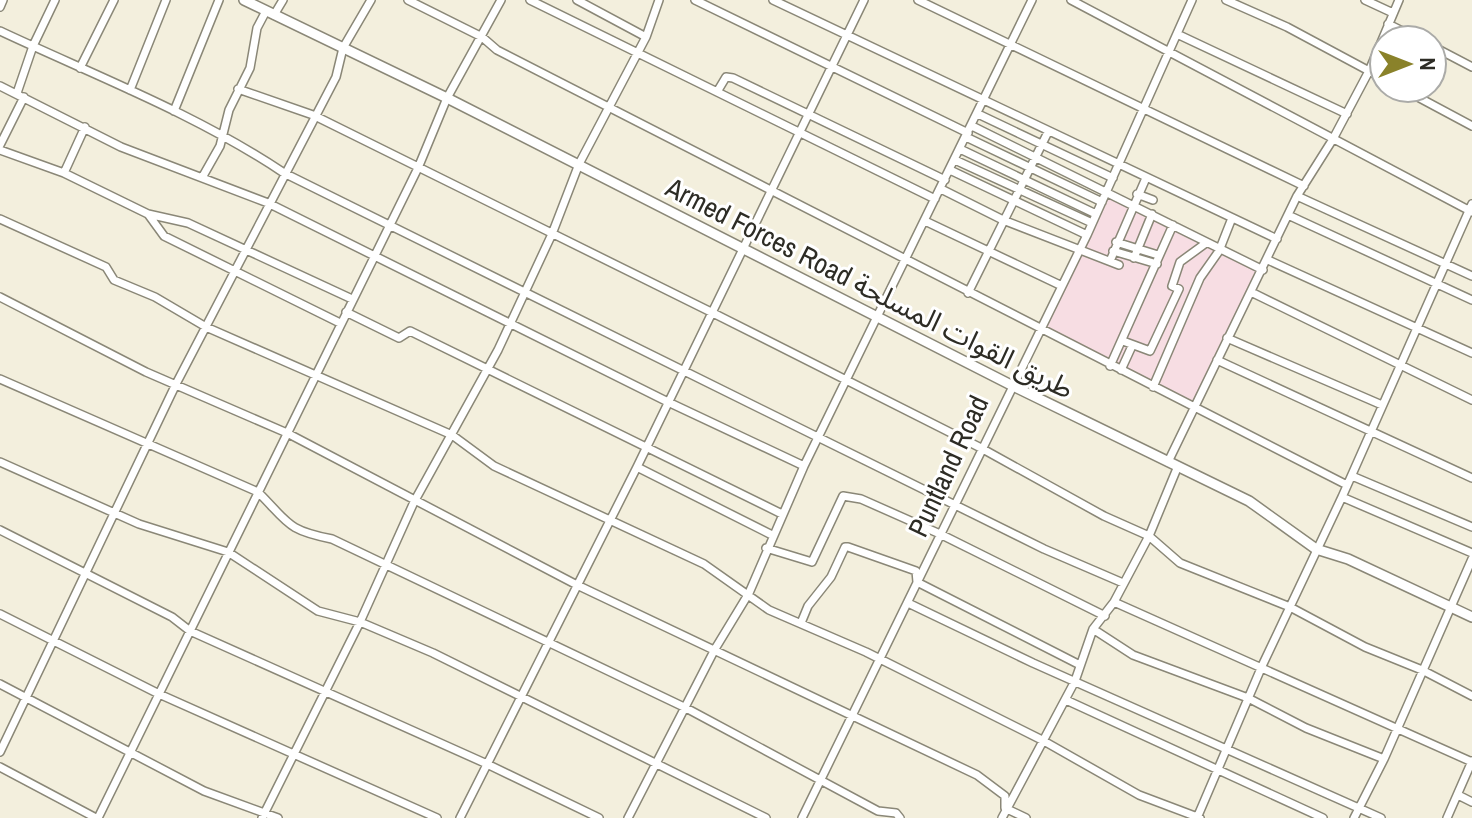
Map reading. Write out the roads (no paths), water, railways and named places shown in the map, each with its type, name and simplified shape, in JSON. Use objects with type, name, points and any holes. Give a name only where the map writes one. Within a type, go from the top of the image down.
[{"type":"street","points":[[0,7],[3,0]]},
{"type":"street","points":[[55,0],[33,46],[21,95],[0,147],[64,173],[148,214],[188,223],[248,248],[279,268],[352,299]]},
{"type":"street","points":[[80,68],[114,0]]},
{"type":"street","points":[[130,90],[166,0]]},
{"type":"street","points":[[174,111],[219,0]]},
{"type":"street","name":"Armed Forces Road طريق القوات المسلحة","points":[[244,0],[447,98],[877,314],[1011,385],[1249,501],[1316,549],[1348,559],[1472,617]]},
{"type":"street","points":[[203,176],[222,136],[238,89],[250,68],[257,28],[283,0]]},
{"type":"street","points":[[0,752],[56,642],[176,384],[238,270],[268,203],[336,77],[343,48],[371,0]]},
{"type":"street","points":[[408,0],[482,37],[497,50],[610,109],[773,189],[905,261],[1345,484]]},
{"type":"street","points":[[0,767],[97,818],[418,168],[447,98],[501,0]]},
{"type":"street","points":[[530,0],[935,199]]},
{"type":"street","points":[[577,0],[646,37]]},
{"type":"street","points":[[264,815],[360,622],[414,502],[487,371],[525,293],[579,164],[646,37],[659,0]]},
{"type":"street","points":[[695,0],[830,68],[969,132],[1034,156],[1219,251],[1263,270]]},
{"type":"street","points":[[773,0],[845,37],[1277,239]]},
{"type":"street","points":[[460,818],[745,249],[798,132],[864,0]]},
{"type":"street","points":[[918,0],[1304,186]]},
{"type":"street","points":[[628,818],[715,649],[749,593],[804,466],[1032,0]]},
{"type":"street","points":[[0,219],[106,267],[114,280],[155,297],[206,327],[452,435],[494,466],[704,564],[769,610],[881,659],[1042,740],[1115,783],[1198,818],[1262,666],[1342,497],[1345,484],[1352,476],[1471,209],[1071,0]]},
{"type":"street","name":"Puntland Road","points":[[802,818],[1011,385],[1087,235],[1192,0]]},
{"type":"street","points":[[1226,0],[1287,27],[1368,70]]},
{"type":"street","points":[[1365,0],[1393,13]]},
{"type":"street","points":[[1388,24],[1399,0]]},
{"type":"street","points":[[0,31],[174,111],[284,173],[525,293],[685,369],[1044,549],[1123,583]]},
{"type":"street","points":[[1177,34],[1347,114]]},
{"type":"street","points":[[1448,54],[1472,67]]},
{"type":"street","points":[[1002,818],[1066,700],[1093,629],[1114,602],[1149,536],[1195,407],[1227,338],[1253,293],[1297,196],[1333,139],[1368,73]]},
{"type":"street","points":[[717,92],[726,77],[733,78],[945,180]]},
{"type":"street","points":[[0,86],[121,147],[268,203],[510,320],[668,402],[804,466]]},
{"type":"street","points":[[238,89],[313,115],[981,448],[1104,516],[1149,536],[1180,563],[1290,607],[1365,647],[1422,670],[1472,696]]},
{"type":"street","points":[[1431,104],[1472,126]]},
{"type":"street","points":[[978,114],[1113,178]]},
{"type":"street","points":[[64,173],[85,127]]},
{"type":"street","points":[[969,132],[1028,168],[1102,202]]},
{"type":"street","points":[[968,293],[1011,201],[1048,132]]},
{"type":"street","points":[[960,149],[1096,214]]},
{"type":"street","points":[[955,160],[1092,223]]},
{"type":"street","points":[[950,170],[1087,235]]},
{"type":"street","points":[[1110,261],[1146,178]]},
{"type":"street","points":[[941,189],[1003,220],[1119,265]]},
{"type":"street","points":[[1137,194],[1153,200]]},
{"type":"street","points":[[1297,196],[1472,276]]},
{"type":"street","points":[[148,214],[164,236],[340,323]]},
{"type":"street","points":[[1134,258],[1152,214]]},
{"type":"street","points":[[1288,215],[1472,300]]},
{"type":"street","points":[[1153,387],[1193,295],[1219,251],[1232,218]]},
{"type":"street","points":[[925,221],[1062,286]]},
{"type":"street","points":[[1110,366],[1173,225]]},
{"type":"street","points":[[1116,242],[1158,255]]},
{"type":"street","points":[[1193,295],[1172,286],[1180,262],[1206,243]]},
{"type":"street","points":[[1113,251],[1157,264]]},
{"type":"street","points":[[1268,260],[1472,353]]},
{"type":"street","points":[[1123,341],[1150,351],[1179,289]]},
{"type":"street","points":[[1253,293],[1472,400]]},
{"type":"street","points":[[0,297],[176,384],[287,433],[577,585],[977,775],[1005,796],[1005,808]]},
{"type":"street","points":[[346,312],[399,338],[410,331],[782,514]]},
{"type":"street","points":[[1227,338],[1382,405]]},
{"type":"street","points":[[1121,370],[1132,346]]},
{"type":"street","points":[[1217,360],[1472,478]]},
{"type":"street","points":[[0,379],[258,492],[287,525],[302,533],[332,539],[550,641],[686,708],[822,782],[900,818]]},
{"type":"street","points":[[0,462],[115,513],[228,552],[318,611],[360,622],[433,653],[766,818]]},
{"type":"street","points":[[637,467],[772,535]]},
{"type":"street","points":[[1352,476],[1472,527]]},
{"type":"street","points":[[766,548],[812,562],[843,496],[861,499],[940,534],[1105,616]]},
{"type":"street","points":[[1342,497],[1472,553]]},
{"type":"street","points":[[0,530],[172,617],[190,631],[487,764],[599,818]]},
{"type":"street","points":[[801,623],[808,606],[831,577],[845,547],[916,571],[917,582],[1078,664]]},
{"type":"street","points":[[1354,818],[1384,759],[1472,559]]},
{"type":"street","points":[[1114,602],[1472,761],[1447,818]]},
{"type":"street","points":[[908,603],[1381,818]]},
{"type":"street","points":[[0,614],[159,694],[437,818]]},
{"type":"street","points":[[1093,629],[1133,655],[1248,698],[1306,728],[1384,759]]},
{"type":"street","points":[[0,684],[204,791],[278,818]]},
{"type":"street","points":[[1066,700],[1323,818]]},
{"type":"street","points":[[1458,795],[1472,802]]},
{"type":"street","points":[[1005,808],[1026,818]]}]
